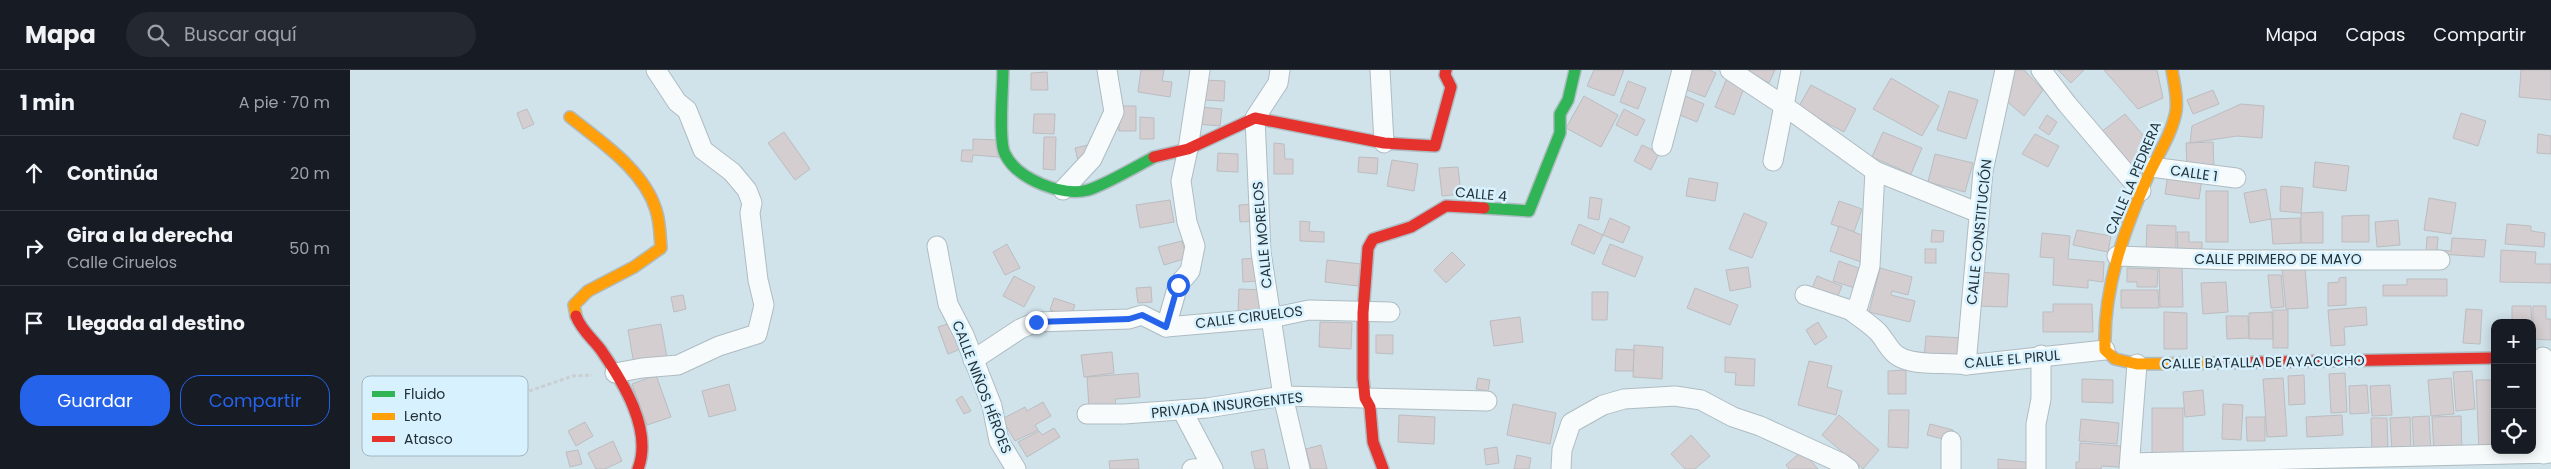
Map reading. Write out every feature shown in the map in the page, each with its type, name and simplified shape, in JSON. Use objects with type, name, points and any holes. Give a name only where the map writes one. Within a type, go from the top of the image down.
[{"type":"street","points":[[615,373],[642,368],[678,365],[696,359],[719,346],[757,334],[764,306],[758,280],[750,213],[752,203],[747,190],[732,172],[703,150],[687,110],[677,102],[656,70]]},
{"type":"street","points":[[1003,70],[1004,153],[1016,169],[1040,184],[1063,190],[1088,190],[1158,155],[1188,149],[1255,118],[1278,83],[1280,70]]},
{"type":"street","points":[[1063,190],[1092,159],[1114,112],[1107,70]]},
{"type":"street","points":[[974,360],[982,352],[1020,328],[1036,322],[1129,319],[1142,315],[1166,327],[1178,285],[1190,271],[1196,246],[1187,222],[1181,181],[1188,149],[1200,70]]},
{"type":"street","points":[[1380,70],[1384,143]]},
{"type":"street","points":[[1255,118],[1384,143],[1435,146],[1451,87],[1445,75],[1446,70]]},
{"type":"street","name":"CALLE 4","points":[[1383,469],[1373,442],[1370,407],[1365,398],[1363,378],[1363,313],[1368,248],[1373,239],[1410,227],[1446,206],[1529,211],[1560,133],[1560,114],[1568,100],[1574,70]]},
{"type":"street","points":[[1662,146],[1682,70]]},
{"type":"street","points":[[1730,70],[1783,104],[1875,171],[1979,213]]},
{"type":"street","points":[[1773,161],[1791,70]]},
{"type":"street","name":"CALLE CONSTITUCIÓN","points":[[1966,365],[1983,171],[2005,70]]},
{"type":"street","points":[[2041,70],[2067,104],[2141,191]]},
{"type":"street","name":"CALLE LA PEDRERA","points":[[2105,350],[2103,331],[2117,256],[2141,191],[2172,126],[2176,104],[2172,70]]},
{"type":"street","points":[[570,117],[621,160],[642,185],[655,206],[659,224],[661,248],[634,267],[588,291],[574,305],[574,319],[600,350],[615,373],[640,428],[643,451],[638,469]]},
{"type":"street","name":"CALLE MORELOS","points":[[1255,118],[1261,252],[1283,396],[1300,469]]},
{"type":"street","name":"CALLE 1","points":[[2152,167],[2236,178]]},
{"type":"street","points":[[1850,310],[1858,306],[1870,266],[1875,171]]},
{"type":"street","name":"CALLE NIÑOS HÉROES","points":[[937,246],[948,304],[974,360],[992,406],[1000,441],[1016,469]]},
{"type":"street","name":"CALLE PRIMERO DE MAYO","points":[[2117,256],[2232,260],[2440,260]]},
{"type":"street","name":"CALLE EL PIRUL","points":[[1805,295],[1850,310],[1878,331],[1892,352],[1903,359],[1921,363],[1947,362],[1966,365],[2041,355],[2105,350]]},
{"type":"street","name":"CALLE CIRUELOS","points":[[1166,327],[1271,318],[1309,310],[1363,313],[1390,312]]},
{"type":"street","points":[[2105,350],[2115,359],[2138,364],[2130,466],[2463,462],[2547,454],[2542,357]]},
{"type":"street","points":[[2036,469],[2036,424],[2041,400],[2041,355]]},
{"type":"street","name":"CALLE BATALLA DE AYACUCHO","points":[[2138,364],[2491,358]]},
{"type":"street","name":"PRIVADA INSURGENTES","points":[[1087,414],[1124,414],[1182,410],[1283,396],[1487,401]]},
{"type":"street","points":[[1561,469],[1562,450],[1571,423],[1603,405],[1624,399],[1675,396],[1701,400],[1733,417],[1760,426],[1841,463],[1849,469]]},
{"type":"street","points":[[1182,410],[1213,468],[1192,469]]},
{"type":"street","points":[[1951,441],[1951,469]]},
{"type":"path","points":[[529,390],[573,376],[615,373]]},
{"type":"building","points":[[1141,70],[1164,70],[1162,81],[1172,82],[1170,97],[1138,92]]},
{"type":"building","points":[[1594,70],[1624,70],[1614,96],[1587,86]]},
{"type":"building","points":[[1689,70],[1709,70],[1716,73],[1705,97],[1682,88]]},
{"type":"building","points":[[1742,70],[1775,70],[1769,83]]},
{"type":"building","points":[[2011,70],[2024,70],[2043,90],[2024,116],[2003,98]]},
{"type":"building","points":[[2058,70],[2084,70],[2071,83]]},
{"type":"building","points":[[2104,70],[2157,70],[2163,98],[2138,109]]},
{"type":"building","points":[[2521,70],[2551,70],[2551,100],[2519,97]]},
{"type":"building","points":[[1047,72],[1048,90],[1031,90],[1031,73]]},
{"type":"building","points":[[1727,78],[1745,85],[1734,115],[1715,107]]},
{"type":"building","points":[[1891,78],[1939,106],[1922,136],[1873,109]]},
{"type":"building","points":[[1204,80],[1225,81],[1224,101],[1203,100]]},
{"type":"building","points":[[1628,81],[1646,88],[1638,109],[1620,102]]},
{"type":"building","points":[[1811,85],[1856,109],[1844,132],[1798,108]]},
{"type":"building","points":[[2213,90],[2219,104],[2193,114],[2187,100]]},
{"type":"building","points":[[1949,91],[1978,100],[1966,139],[1937,130]]},
{"type":"building","points":[[1683,95],[1704,104],[1697,122],[1675,113]]},
{"type":"building","points":[[1584,96],[1618,115],[1601,147],[1566,128]]},
{"type":"building","points":[[2241,104],[2264,106],[2262,138],[2237,136],[2190,143],[2192,126]]},
{"type":"building","points":[[1118,106],[1136,106],[1136,131],[1119,131]]},
{"type":"building","points":[[1199,107],[1222,109],[1220,126],[1198,124]]},
{"type":"building","points":[[527,109],[534,124],[523,129],[517,113]]},
{"type":"building","points":[[1624,109],[1645,120],[1637,136],[1616,125]]},
{"type":"building","points":[[2461,113],[2486,121],[2478,146],[2453,138]]},
{"type":"building","points":[[1034,114],[1055,114],[1054,134],[1033,133]]},
{"type":"building","points":[[2125,114],[2148,141],[2139,146],[2149,157],[2140,174],[2101,132]]},
{"type":"building","points":[[2047,115],[2057,122],[2049,135],[2039,128]]},
{"type":"building","points":[[1140,117],[1154,118],[1154,139],[1140,139]]},
{"type":"building","points":[[784,132],[810,169],[795,180],[768,143]]},
{"type":"building","points":[[1883,132],[1922,148],[1911,174],[1872,157]]},
{"type":"building","points":[[2035,134],[2059,146],[2048,167],[2022,154]]},
{"type":"building","points":[[2538,134],[2551,136],[2551,154],[2537,153]]},
{"type":"building","points":[[1044,137],[1056,137],[1055,170],[1043,169]]},
{"type":"building","points":[[973,139],[1000,140],[999,157],[973,155],[972,162],[961,161],[962,150],[973,150]]},
{"type":"building","points":[[2213,142],[2214,168],[2187,169],[2186,143]]},
{"type":"building","points":[[1274,143],[1284,144],[1285,159],[1293,159],[1293,174],[1274,174]]},
{"type":"building","points":[[1088,145],[1088,158],[1078,161],[1075,148]]},
{"type":"building","points":[[1642,145],[1659,153],[1651,170],[1634,161]]},
{"type":"building","points":[[1218,153],[1238,154],[1238,172],[1217,171]]},
{"type":"building","points":[[1935,154],[1973,163],[1965,192],[1928,182]]},
{"type":"building","points":[[1359,157],[1378,158],[1377,174],[1358,172]]},
{"type":"building","points":[[1392,160],[1418,164],[1414,191],[1387,186]]},
{"type":"building","points":[[2315,162],[2349,166],[2346,191],[2313,187]]},
{"type":"building","points":[[1458,167],[1461,194],[1442,196],[1439,168]]},
{"type":"building","points":[[2168,174],[2202,179],[2199,199],[2165,194]]},
{"type":"building","points":[[1689,178],[1718,183],[1715,201],[1686,196]]},
{"type":"building","points":[[2281,186],[2303,188],[2301,213],[2280,211]]},
{"type":"building","points":[[2266,189],[2271,219],[2250,223],[2244,193]]},
{"type":"building","points":[[2206,191],[2228,191],[2228,242],[2206,242]]},
{"type":"building","points":[[1590,197],[1602,199],[1599,220],[1588,218]]},
{"type":"building","points":[[2429,198],[2456,203],[2451,234],[2424,230]]},
{"type":"building","points":[[1170,200],[1174,222],[1140,228],[1136,205]]},
{"type":"building","points":[[1839,201],[1862,209],[1854,232],[1831,224]]},
{"type":"building","points":[[1256,204],[1257,221],[1240,222],[1239,205]]},
{"type":"building","points":[[2323,212],[2323,243],[2301,243],[2301,213]]},
{"type":"building","points":[[1744,213],[1767,223],[1752,258],[1729,249]]},
{"type":"building","points":[[2369,215],[2369,242],[2342,242],[2342,216]]},
{"type":"building","points":[[1610,218],[1630,227],[1623,243],[1603,235]]},
{"type":"building","points":[[2300,218],[2301,243],[2273,244],[2271,219]]},
{"type":"building","points":[[2398,220],[2400,245],[2377,247],[2375,222]]},
{"type":"building","points":[[1300,221],[1310,222],[1309,231],[1324,232],[1324,242],[1300,241]]},
{"type":"building","points":[[1579,224],[1603,235],[1594,254],[1571,244]]},
{"type":"building","points":[[2507,224],[2531,226],[2531,231],[2545,233],[2544,247],[2505,244]]},
{"type":"building","points":[[2147,225],[2176,226],[2176,255],[2146,254]]},
{"type":"building","points":[[1839,226],[1869,238],[1861,262],[1830,251]]},
{"type":"building","points":[[1932,230],[1944,231],[1943,242],[1931,242]]},
{"type":"building","points":[[2077,230],[2111,236],[2108,252],[2073,245]]},
{"type":"building","points":[[2177,232],[2189,232],[2189,242],[2202,242],[2202,255],[2178,255]]},
{"type":"building","points":[[2042,233],[2070,236],[2068,259],[2104,262],[2103,282],[2088,280],[2088,288],[2053,285],[2054,258],[2040,257]]},
{"type":"building","points":[[2427,237],[2438,237],[2437,250],[2451,251],[2452,238],[2486,240],[2484,257],[2426,253]]},
{"type":"building","points":[[1182,241],[1187,258],[1164,265],[1158,247]]},
{"type":"building","points":[[1007,244],[1020,268],[1005,275],[993,252]]},
{"type":"building","points":[[1610,244],[1643,257],[1635,277],[1602,264]]},
{"type":"building","points":[[1925,249],[1936,249],[1936,263],[1925,263]]},
{"type":"building","points":[[2501,250],[2536,252],[2535,264],[2551,264],[2551,283],[2500,282]]},
{"type":"building","points":[[1452,252],[1465,265],[1446,283],[1434,270]]},
{"type":"building","points":[[1257,258],[1258,281],[1243,282],[1242,259]]},
{"type":"building","points":[[1327,260],[1361,264],[1358,286],[1325,282]]},
{"type":"building","points":[[1839,261],[1864,270],[1858,289],[1833,281]]},
{"type":"building","points":[[2182,266],[2183,307],[2160,307],[2159,267]]},
{"type":"building","points":[[1748,267],[1751,287],[1730,291],[1726,270]]},
{"type":"building","points":[[2305,267],[2308,308],[2286,309],[2282,268]]},
{"type":"building","points":[[1880,268],[1912,277],[1908,295],[1892,291],[1891,295],[1915,301],[1910,322],[1869,312]]},
{"type":"building","points":[[2127,268],[2158,269],[2157,287],[2137,287],[2137,282],[2127,282]]},
{"type":"building","points":[[1978,272],[2009,274],[2007,307],[1976,306]]},
{"type":"building","points":[[2268,275],[2281,275],[2284,307],[2271,308]]},
{"type":"building","points":[[1014,276],[1035,287],[1024,307],[1003,296]]},
{"type":"building","points":[[1817,276],[1842,286],[1835,303],[1810,293]]},
{"type":"building","points":[[2346,277],[2346,305],[2328,306],[2328,283],[2339,282],[2339,278]]},
{"type":"building","points":[[2407,279],[2447,279],[2447,296],[2383,296],[2383,285],[2407,285]]},
{"type":"building","points":[[2226,282],[2228,312],[2203,314],[2201,283]]},
{"type":"building","points":[[1151,287],[1152,302],[1138,303],[1136,288]]},
{"type":"building","points":[[1695,288],[1738,305],[1730,325],[1687,308]]},
{"type":"building","points":[[1239,289],[1263,290],[1262,312],[1238,312]]},
{"type":"building","points":[[2121,290],[2158,290],[2159,308],[2121,308]]},
{"type":"building","points":[[1592,292],[1608,292],[1607,320],[1592,320]]},
{"type":"building","points":[[683,295],[686,309],[674,312],[671,297]]},
{"type":"building","points":[[1054,298],[1075,305],[1071,316],[1050,310]]},
{"type":"building","points":[[2053,304],[2092,304],[2093,332],[2043,332],[2043,312],[2053,312]]},
{"type":"building","points":[[2512,306],[2531,306],[2532,319],[2512,319]]},
{"type":"building","points":[[2533,306],[2546,306],[2546,319],[2551,319],[2551,340],[2536,339],[2536,319],[2533,319]]},
{"type":"building","points":[[2366,307],[2367,325],[2344,327],[2345,345],[2331,346],[2328,310]]},
{"type":"building","points":[[2466,309],[2482,310],[2480,344],[2463,343]]},
{"type":"building","points":[[2273,310],[2288,310],[2288,348],[2273,348]]},
{"type":"building","points":[[2164,312],[2187,313],[2187,349],[2164,349]]},
{"type":"building","points":[[2272,312],[2273,339],[2249,339],[2249,313]]},
{"type":"building","points":[[2226,316],[2248,316],[2249,338],[2227,339]]},
{"type":"building","points":[[1520,317],[1523,342],[1494,346],[1490,321]]},
{"type":"building","points":[[953,322],[963,348],[948,354],[938,327]]},
{"type":"building","points":[[1320,322],[1352,323],[1351,349],[1319,347]]},
{"type":"building","points":[[1818,322],[1827,337],[1815,345],[1806,330]]},
{"type":"building","points":[[661,324],[667,358],[634,364],[628,330]]},
{"type":"building","points":[[1376,335],[1393,335],[1393,354],[1376,353]]},
{"type":"building","points":[[1926,336],[1964,338],[1963,361],[1924,358]]},
{"type":"building","points":[[1634,345],[1663,347],[1662,379],[1633,377]]},
{"type":"building","points":[[1616,349],[1634,350],[1633,371],[1615,371]]},
{"type":"building","points":[[1112,352],[1114,373],[1084,377],[1081,355]]},
{"type":"building","points":[[1725,357],[1755,359],[1754,386],[1735,385],[1736,373],[1725,372]]},
{"type":"building","points":[[1809,361],[1832,366],[1827,387],[1842,391],[1836,415],[1798,405]]},
{"type":"building","points":[[1906,370],[1906,394],[1888,394],[1888,371]]},
{"type":"building","points":[[2472,371],[2475,409],[2456,411],[2453,372]]},
{"type":"building","points":[[1138,373],[1140,397],[1115,399],[1116,406],[1089,408],[1087,377]]},
{"type":"building","points":[[2345,373],[2347,412],[2331,413],[2329,374]]},
{"type":"building","points":[[656,375],[671,417],[647,425],[632,384]]},
{"type":"building","points":[[2304,375],[2305,404],[2289,405],[2288,376]]},
{"type":"building","points":[[1478,378],[1490,380],[1488,391],[1476,389]]},
{"type":"building","points":[[2283,378],[2287,436],[2267,437],[2263,379]]},
{"type":"building","points":[[2451,378],[2454,414],[2431,416],[2428,380]]},
{"type":"building","points":[[2536,378],[2538,378],[2539,447],[2536,447]]},
{"type":"building","points":[[2082,379],[2113,380],[2113,403],[2082,402]]},
{"type":"building","points":[[2476,380],[2491,380],[2491,450],[2479,452]]},
{"type":"building","points":[[729,384],[736,410],[709,417],[702,391]]},
{"type":"building","points":[[2367,385],[2369,413],[2350,414],[2349,386]]},
{"type":"building","points":[[2390,385],[2392,415],[2372,416],[2370,386]]},
{"type":"building","points":[[2203,390],[2205,415],[2185,417],[2183,392]]},
{"type":"building","points":[[962,396],[971,411],[964,414],[956,400]]},
{"type":"building","points":[[1043,402],[1051,416],[1035,425],[1038,430],[1015,441],[1002,419],[1025,407],[1027,411]]},
{"type":"building","points":[[1513,404],[1556,413],[1550,444],[1507,435]]},
{"type":"building","points":[[2223,404],[2243,405],[2241,440],[2222,439]]},
{"type":"building","points":[[2152,408],[2183,408],[2183,458],[2152,458]]},
{"type":"building","points":[[1889,410],[1909,410],[1908,448],[1888,447]]},
{"type":"building","points":[[1399,415],[1435,417],[1434,444],[1398,442]]},
{"type":"building","points":[[1839,415],[1879,450],[1863,469],[1822,435]]},
{"type":"building","points":[[2342,415],[2343,435],[2307,437],[2306,417]]},
{"type":"building","points":[[2429,416],[2431,451],[2414,452],[2412,417]]},
{"type":"building","points":[[2461,416],[2462,452],[2434,453],[2432,417]]},
{"type":"building","points":[[2246,417],[2265,417],[2265,441],[2247,441]]},
{"type":"building","points":[[2410,417],[2411,452],[2392,452],[2390,418]]},
{"type":"building","points":[[2371,418],[2387,418],[2388,452],[2372,452]]},
{"type":"building","points":[[2081,419],[2119,423],[2117,444],[2079,441]]},
{"type":"building","points":[[585,422],[593,436],[576,446],[568,431]]},
{"type":"building","points":[[1930,424],[1953,430],[1951,441],[1927,435]]},
{"type":"building","points":[[1054,428],[1060,437],[1027,457],[1018,442],[1039,431],[1042,435]]},
{"type":"building","points":[[1691,435],[1710,456],[1695,469],[1685,469],[1671,454]]},
{"type":"building","points":[[613,441],[622,461],[605,469],[596,469],[588,453]]},
{"type":"building","points":[[2080,443],[2121,446],[2120,467],[2102,466],[2101,469],[2076,469],[2076,462],[2079,462]]},
{"type":"building","points":[[1321,445],[1327,469],[1311,469],[1306,449]]},
{"type":"building","points":[[1497,447],[1499,463],[1486,465],[1484,449]]},
{"type":"building","points":[[1264,449],[1268,469],[1255,469],[1251,452]]},
{"type":"building","points":[[578,450],[582,464],[570,467],[566,452]]},
{"type":"building","points":[[1802,451],[1818,469],[1789,469],[1786,465]]},
{"type":"building","points":[[1517,455],[1531,458],[1529,469],[1514,469]]},
{"type":"building","points":[[1138,459],[1139,469],[1110,469],[1109,461]]},
{"type":"building","points":[[1998,459],[2033,463],[2032,469],[1998,469]]},
{"type":"traffic: fast","points":[[1003,70],[1001,126],[1003,147],[1011,163],[1030,178],[1041,184],[1066,191],[1088,190],[1112,180],[1154,157]]},
{"type":"traffic: fast","points":[[1484,208],[1529,211],[1560,133],[1560,114],[1568,100],[1575,70]]},
{"type":"traffic: slow","points":[[2172,70],[2176,90],[2176,111],[2168,136],[2131,216],[2117,260],[2108,304],[2105,350],[2115,359],[2137,364],[2221,363]]},
{"type":"traffic: slow","points":[[570,117],[608,147],[642,182],[657,215],[661,248],[634,267],[588,291],[574,305],[576,316]]},
{"type":"traffic: jam","points":[[1154,157],[1188,149],[1255,118],[1384,143],[1435,146],[1451,87],[1445,75],[1446,70]]},
{"type":"traffic: jam","points":[[1383,469],[1373,442],[1370,407],[1365,398],[1363,378],[1363,313],[1368,248],[1373,239],[1411,227],[1446,206],[1484,208]]},
{"type":"traffic: jam","points":[[576,316],[584,330],[610,363],[633,407],[642,438],[642,454],[638,469]]},
{"type":"traffic: jam","points":[[2221,363],[2491,358]]},
{"type":"route","points":[[1036,322],[1129,319],[1142,315],[1166,327],[1178,285]]}]
